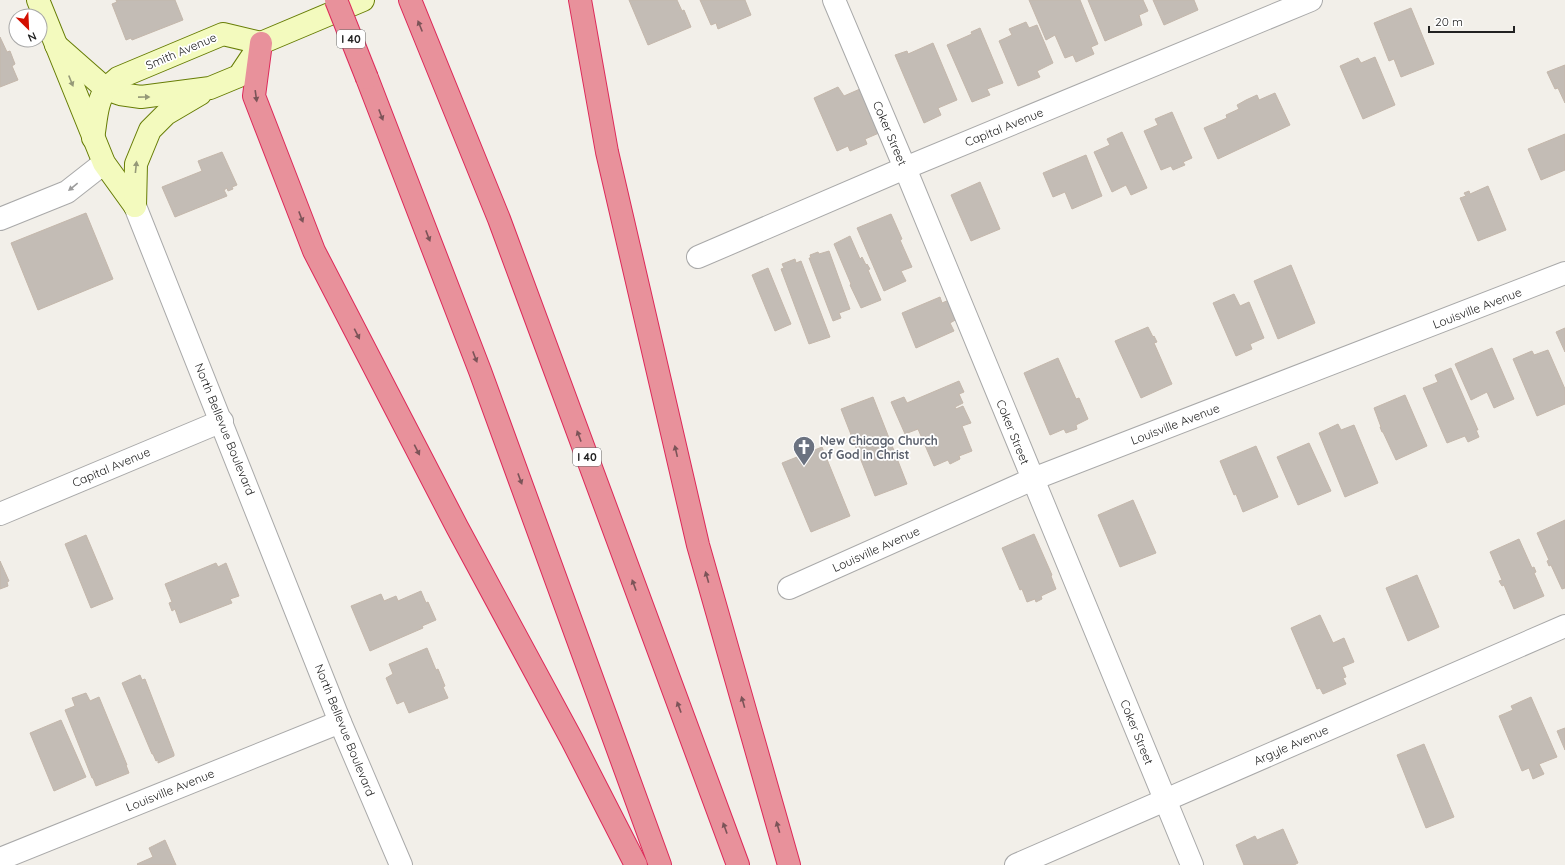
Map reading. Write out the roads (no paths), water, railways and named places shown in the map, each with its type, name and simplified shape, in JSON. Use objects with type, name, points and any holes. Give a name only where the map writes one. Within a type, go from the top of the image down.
[{"type":"highway","name":"I 40","points":[[336,0],[480,371],[660,865]]},
{"type":"highway","name":"I 40","points":[[410,0],[499,218],[738,865]]},
{"type":"highway","points":[[580,0],[607,152],[698,544],[789,865]]},
{"type":"highway","points":[[261,44],[254,96],[314,251],[450,513],[572,740],[636,865]]},
{"type":"main road","name":"North Bellevue Boulevard","points":[[38,0],[104,163],[135,206]]},
{"type":"main road","points":[[135,206],[136,164],[150,130],[166,114],[210,88],[239,76],[261,44],[363,0]]},
{"type":"main road","name":"Smith Avenue","points":[[93,138],[98,108],[106,89],[118,78],[223,34],[261,44]]},
{"type":"main road","points":[[56,45],[106,89],[120,94],[141,97],[210,88]]},
{"type":"street","name":"Coker Street","points":[[834,0],[905,168],[1192,865]]},
{"type":"street","name":"Capital Avenue","points":[[698,256],[905,168],[1311,0]]},
{"type":"street","points":[[0,219],[67,192],[104,163]]},
{"type":"street","name":"North Bellevue Boulevard","points":[[135,206],[222,421],[340,722],[401,865]]},
{"type":"street","name":"Louisville Avenue","points":[[789,588],[1033,479],[1565,273]]},
{"type":"street","name":"Capital Avenue","points":[[0,514],[222,421]]},
{"type":"street","name":"Argyle Avenue","points":[[1016,865],[1565,626]]},
{"type":"street","name":"Louisville Avenue","points":[[0,859],[340,722]]},
{"type":"place","name":"New Chicago Church of God in Christ","points":[[804,466]]}]
